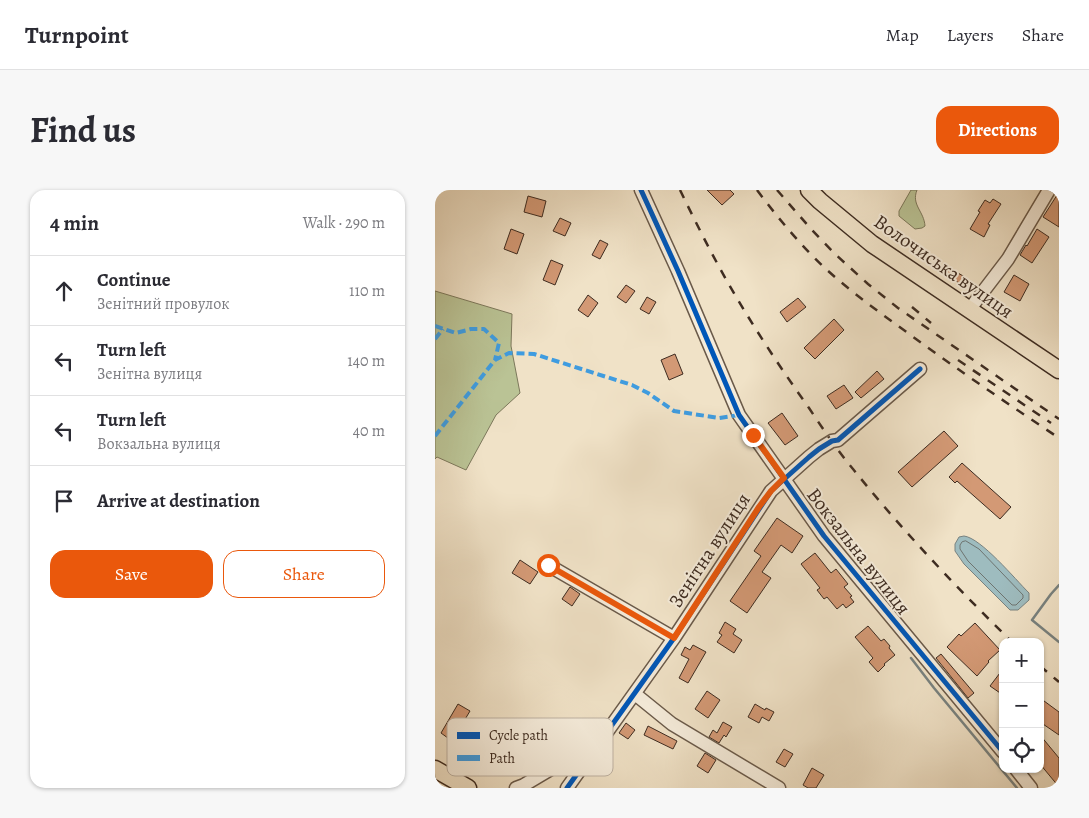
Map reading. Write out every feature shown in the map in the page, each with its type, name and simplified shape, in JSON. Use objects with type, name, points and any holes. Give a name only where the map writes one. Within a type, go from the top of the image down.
[{"type":"main road","name":"Волочиська вулиця","points":[[809,190],[872,244],[1059,370]]},
{"type":"main road","points":[[435,769],[447,776]]},
{"type":"main road","points":[[447,776],[468,788]]},
{"type":"street","name":"Вокзальна вулиця","points":[[641,190],[739,414],[825,536],[999,747]]},
{"type":"street","points":[[969,310],[1008,259],[1049,190]]},
{"type":"street","name":"Зенітна вулиця","points":[[613,725],[674,638],[771,491],[819,449],[831,441],[838,440],[920,369]]},
{"type":"street","points":[[548,565],[674,638]]},
{"type":"street","points":[[635,694],[672,724],[779,788]]},
{"type":"street","points":[[1019,773],[1031,788]]},
{"type":"street","points":[[521,787],[540,776]]},
{"type":"street","name":"Зенітна вулиця","points":[[567,788],[576,776]]},
{"type":"green space","points":[[911,190],[917,190],[916,200],[925,226],[922,228],[915,229],[899,216],[899,211]]},
{"type":"green space","points":[[435,291],[512,314],[511,346],[520,393],[496,415],[466,470],[437,457],[435,459]]},
{"type":"water","points":[[959,537],[971,538],[988,551],[1029,593],[1029,600],[1018,610],[1010,610],[964,564],[955,551],[955,544]]},
{"type":"building","points":[[707,190],[730,190],[734,194],[722,205]]},
{"type":"building","points":[[1059,192],[1059,227],[1043,217]]},
{"type":"building","points":[[528,196],[546,201],[542,217],[524,212]]},
{"type":"building","points":[[993,199],[1001,204],[988,224],[990,225],[984,237],[970,229],[985,200],[990,203]]},
{"type":"building","points":[[560,218],[571,223],[565,236],[553,231]]},
{"type":"building","points":[[511,229],[524,234],[517,254],[504,249]]},
{"type":"building","points":[[1037,229],[1049,237],[1032,263],[1020,255]]},
{"type":"building","points":[[600,240],[608,244],[600,259],[592,255]]},
{"type":"building","points":[[551,260],[563,265],[555,285],[543,280]]},
{"type":"building","points":[[949,268],[965,277],[961,284],[945,275]]},
{"type":"building","points":[[1014,275],[1029,284],[1020,301],[1004,292]]},
{"type":"building","points":[[626,285],[635,291],[626,303],[617,297]]},
{"type":"building","points":[[588,295],[598,303],[588,317],[578,310]]},
{"type":"building","points":[[647,297],[656,302],[649,314],[640,309]]},
{"type":"building","points":[[798,298],[806,307],[787,322],[780,312]]},
{"type":"building","points":[[834,319],[844,330],[815,359],[804,348]]},
{"type":"building","points":[[675,354],[683,374],[669,380],[661,360]]},
{"type":"building","points":[[877,371],[884,379],[861,398],[855,392]]},
{"type":"building","points":[[844,385],[853,398],[836,409],[827,396]]},
{"type":"building","points":[[782,413],[798,436],[785,445],[768,423]]},
{"type":"building","points":[[944,431],[958,446],[912,487],[898,472]]},
{"type":"building","points":[[962,463],[1011,507],[1000,519],[957,481],[955,483],[949,477]]},
{"type":"building","points":[[777,518],[803,536],[792,553],[781,545],[762,572],[771,578],[747,613],[730,601],[761,556],[754,551]]},
{"type":"building","points":[[815,553],[831,573],[836,569],[848,584],[844,587],[852,596],[850,597],[854,602],[846,608],[843,604],[837,609],[827,597],[824,599],[817,590],[820,588],[801,564]]},
{"type":"building","points":[[520,560],[538,572],[530,584],[512,573]]},
{"type":"building","points":[[570,587],[580,594],[572,606],[562,599]]},
{"type":"building","points":[[725,622],[736,629],[733,634],[742,640],[734,653],[717,642],[722,635],[719,633]]},
{"type":"building","points":[[975,623],[999,649],[977,676],[947,647],[959,634],[961,636]]},
{"type":"building","points":[[868,626],[881,641],[884,639],[895,655],[878,672],[869,662],[873,658],[855,637]]},
{"type":"building","points":[[693,645],[706,652],[688,683],[679,678],[689,659],[681,655],[685,647],[690,650]]},
{"type":"building","points":[[941,654],[974,693],[968,698],[936,658]]},
{"type":"building","points":[[999,674],[999,692],[990,686]]},
{"type":"building","points":[[707,691],[720,700],[708,718],[695,709]]},
{"type":"building","points":[[1044,701],[1059,712],[1059,735],[1044,725]]},
{"type":"building","points":[[458,704],[470,711],[466,718],[450,718]]},
{"type":"building","points":[[755,704],[765,710],[766,708],[774,712],[769,721],[762,717],[759,723],[748,717]]},
{"type":"building","points":[[723,722],[732,727],[726,737],[724,735],[719,743],[709,737],[713,730],[717,733]]},
{"type":"building","points":[[447,723],[447,737],[441,733]]},
{"type":"building","points":[[626,723],[635,730],[628,739],[619,733]]},
{"type":"building","points":[[648,726],[677,741],[673,749],[644,735]]},
{"type":"building","points":[[1044,740],[1059,758],[1059,787],[1044,769]]},
{"type":"building","points":[[784,749],[793,754],[785,767],[776,762]]},
{"type":"building","points":[[705,753],[716,760],[708,773],[697,766]]},
{"type":"building","points":[[812,768],[824,775],[816,788],[808,788],[803,785]]},
{"type":"waterway","points":[[1059,585],[1032,620],[1059,642]]},
{"type":"waterway","points":[[911,658],[1017,788]]},
{"type":"railway","points":[[680,190],[715,260],[746,314],[836,447],[910,536],[1008,638]]},
{"type":"railway","points":[[757,190],[808,251],[851,290],[943,359],[1059,438]]},
{"type":"railway","points":[[777,190],[835,254],[868,284],[898,308],[1059,419]]},
{"type":"railway","points":[[912,307],[931,323]]},
{"type":"railway","points":[[958,360],[1051,423]]},
{"type":"railway","points":[[1044,669],[1059,682]]},
{"type":"marked path","points":[[435,326],[456,333],[471,329],[484,329],[499,343],[495,360]]},
{"type":"marked path","points":[[435,339],[443,329]]},
{"type":"marked path","points":[[435,436],[495,360],[509,353],[534,354],[632,385],[648,393],[674,411],[719,418],[739,415]]},
{"type":"cycle path","points":[[641,190],[678,271],[739,415],[824,536],[999,747]]},
{"type":"cycle path","points":[[613,724],[674,638],[771,491],[819,449],[832,441],[838,440],[920,369]]},
{"type":"cycle path","points":[[567,788],[576,776]]},
{"type":"route","points":[[548,565],[674,638],[759,507],[784,478],[753,435]]}]
